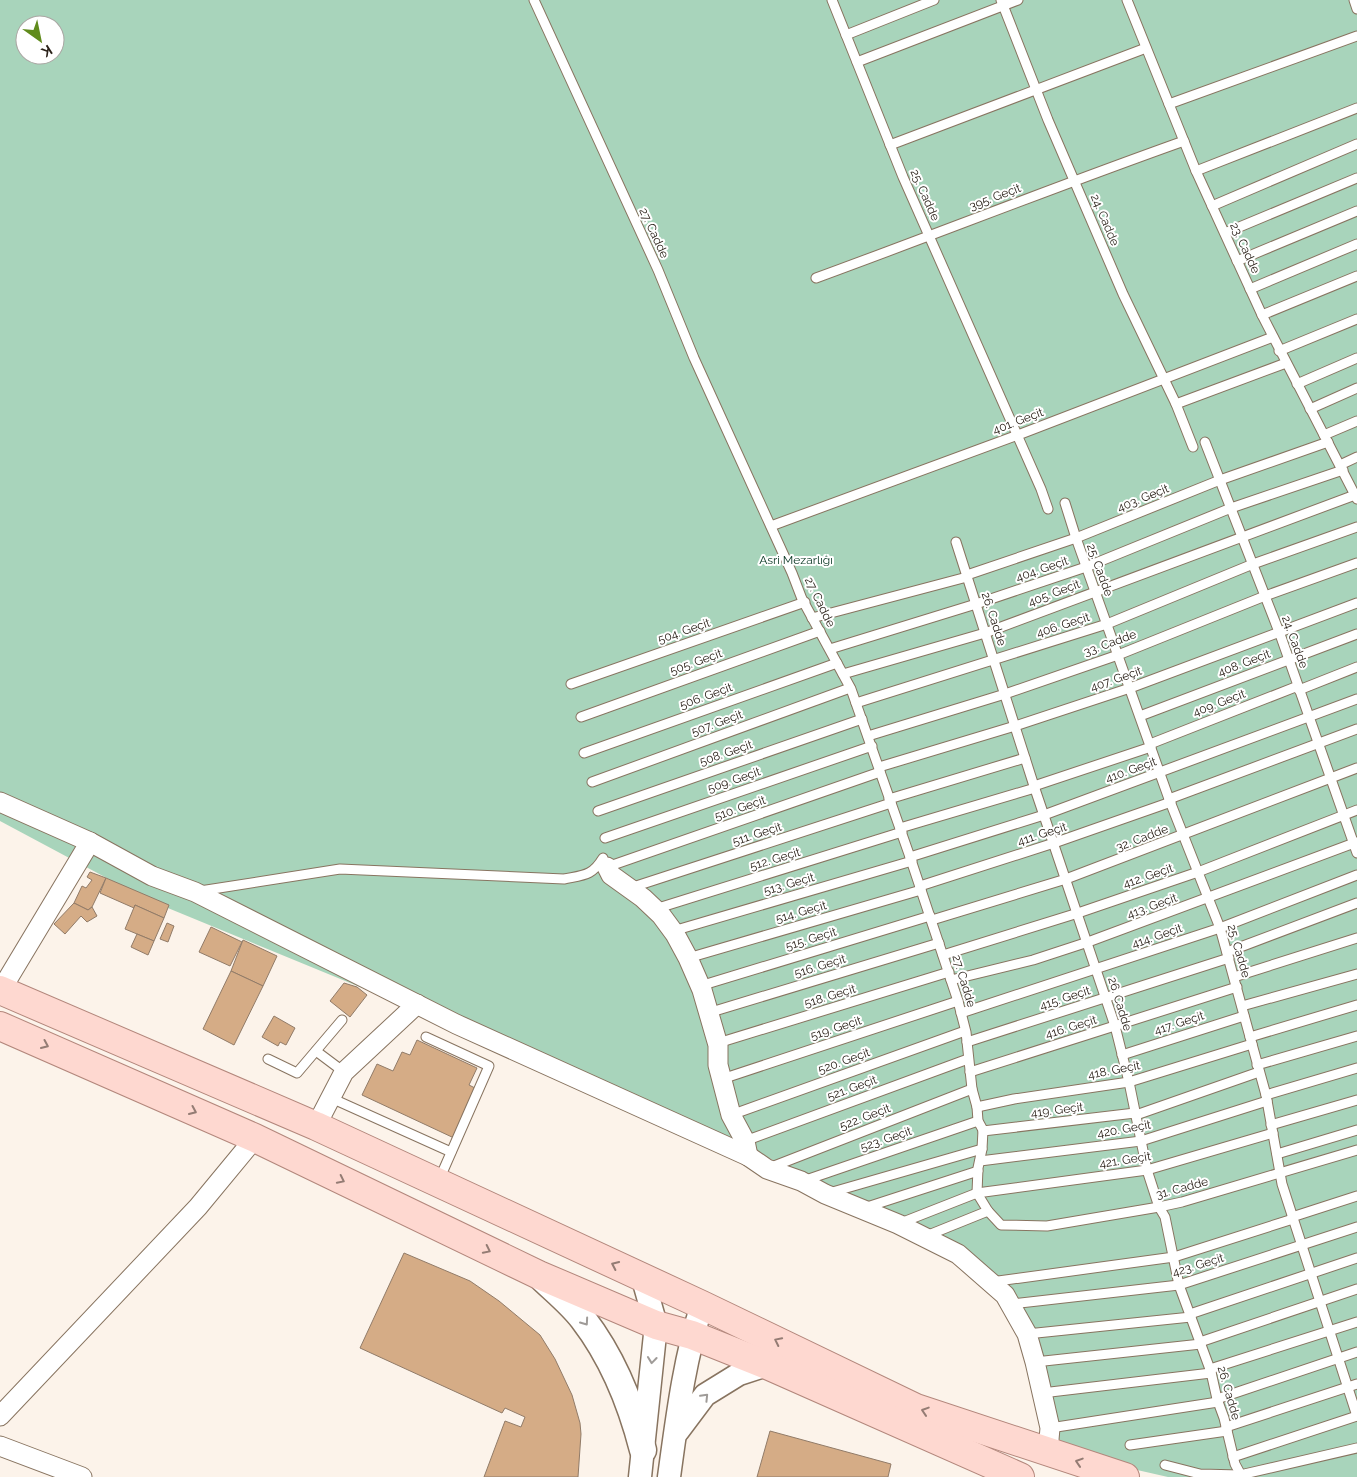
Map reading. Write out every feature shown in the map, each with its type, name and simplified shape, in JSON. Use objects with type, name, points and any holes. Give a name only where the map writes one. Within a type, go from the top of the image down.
[{"type":"main road","points":[[1,990],[316,1126],[702,1305],[916,1408],[1049,1440],[1125,1477]]},
{"type":"main road","points":[[0,1026],[255,1138],[538,1275],[656,1326],[692,1334],[767,1365],[1020,1477]]},
{"type":"main road","points":[[538,1275],[582,1318],[617,1373],[634,1415],[642,1450]]},
{"type":"street","points":[[0,802],[90,842],[152,876],[195,892],[456,1024],[747,1148]]},
{"type":"street","points":[[1,990],[90,842]]},
{"type":"street","points":[[605,863],[611,874],[655,909],[673,931],[688,958],[700,986],[718,1043],[718,1065],[731,1115],[747,1148],[767,1168],[898,1224],[958,1254],[1005,1296],[1027,1334],[1042,1392],[1049,1440]]},
{"type":"street","points":[[316,1126],[344,1072],[417,1004]]},
{"type":"street","points":[[0,1416],[198,1207],[255,1138]]},
{"type":"street","points":[[640,1477],[656,1326],[643,1278]]},
{"type":"street","points":[[670,1477],[692,1334],[702,1305]]},
{"type":"street","points":[[675,1436],[705,1395],[738,1374],[767,1365]]},
{"type":"street","points":[[0,1446],[82,1477]]},
{"type":"lane","name":"27. Cadde","points":[[534,0],[658,270],[694,358],[812,618],[850,688],[862,719],[921,888],[961,1013],[972,1089],[977,1107],[978,1121],[982,1131],[977,1193]]},
{"type":"lane","name":"25. Cadde","points":[[832,0],[890,145],[1018,435],[1048,509]]},
{"type":"lane","points":[[846,35],[934,0]]},
{"type":"lane","points":[[857,62],[1002,3],[1018,0]]},
{"type":"lane","name":"23. Cadde","points":[[1127,0],[1196,170],[1237,261],[1279,351],[1355,493]]},
{"type":"lane","points":[[1354,0],[1357,9]]},
{"type":"lane","name":"24. Cadde","points":[[1002,3],[1036,89],[1123,294],[1176,404],[1193,447]]},
{"type":"lane","points":[[1169,104],[1357,36]]},
{"type":"lane","points":[[890,145],[1146,48]]},
{"type":"lane","points":[[1196,170],[1357,108]]},
{"type":"lane","name":"395. Geçit","points":[[816,278],[1074,180],[1184,141]]},
{"type":"lane","points":[[1212,206],[1357,144]]},
{"type":"lane","points":[[1225,233],[1357,178]]},
{"type":"lane","points":[[1237,261],[1357,211]]},
{"type":"lane","points":[[1250,288],[1357,244]]},
{"type":"lane","points":[[1262,315],[1357,276]]},
{"type":"lane","points":[[1279,351],[1357,319]]},
{"type":"lane","name":"401. Geçit","points":[[771,526],[1018,435],[1273,337]]},
{"type":"lane","points":[[1297,384],[1357,358]]},
{"type":"lane","points":[[1176,404],[1286,363]]},
{"type":"lane","points":[[1310,408],[1357,388]]},
{"type":"lane","name":"403. Geçit","points":[[812,618],[967,576],[1076,538],[1326,438],[1357,421]]},
{"type":"lane","name":"24. Cadde","points":[[1205,442],[1279,632],[1357,853]]},
{"type":"lane","name":"404. Geçit","points":[[830,649],[976,604],[1086,567],[1231,508],[1342,467],[1357,457]]},
{"type":"lane","name":"405. Geçit","points":[[843,674],[986,633],[1355,493]]},
{"type":"lane","name":"25. Cadde","points":[[1065,503],[1094,591],[1170,800],[1220,928],[1267,1098],[1280,1173],[1292,1218],[1357,1416]]},
{"type":"lane","name":"406. Geçit","points":[[856,703],[1107,624],[1253,564],[1357,527]]},
{"type":"lane","name":"26. Cadde","points":[[956,542],[1006,694],[1034,787],[1115,1026],[1130,1082],[1147,1170],[1159,1207],[1165,1217],[1179,1285],[1211,1371],[1233,1457],[1241,1476]]},
{"type":"lane","name":"33. Cadde","points":[[868,736],[1006,694],[1118,655],[1265,596],[1357,563]]},
{"type":"lane","name":"504. Geçit","points":[[571,684],[805,602]]},
{"type":"lane","name":"407. Geçit","points":[[880,770],[1130,688],[1357,603]]},
{"type":"lane","name":"505. Geçit","points":[[581,717],[820,631]]},
{"type":"lane","name":"408. Geçit","points":[[1140,716],[1357,634]]},
{"type":"lane","name":"506. Geçit","points":[[584,753],[837,663]]},
{"type":"lane","name":"409. Geçit","points":[[901,830],[1034,787],[1357,667]]},
{"type":"lane","name":"507. Geçit","points":[[592,782],[850,688]]},
{"type":"lane","name":"410. Geçit","points":[[911,859],[1044,815],[1357,699]]},
{"type":"lane","name":"508. Geçit","points":[[598,811],[862,719]]},
{"type":"lane","name":"411. Geçit","points":[[921,888],[1054,843],[1357,729]]},
{"type":"lane","name":"509. Geçit","points":[[605,838],[872,746]]},
{"type":"lane","points":[[890,801],[1026,758]]},
{"type":"lane","name":"32. Cadde","points":[[931,918],[1066,880],[1357,768]]},
{"type":"lane","name":"510. Geçit","points":[[605,863],[880,770]]},
{"type":"lane","name":"511. Geçit","points":[[630,888],[890,801]]},
{"type":"lane","name":"412. Geçit","points":[[943,955],[1078,913],[1198,872],[1357,810]]},
{"type":"lane","name":"512. Geçit","points":[[655,909],[901,830]]},
{"type":"lane","name":"413. Geçit","points":[[950,976],[1034,960],[1209,898],[1355,843]]},
{"type":"lane","name":"513. Geçit","points":[[673,931],[911,859]]},
{"type":"lane","points":[[195,892],[340,869],[564,879],[588,875],[605,863]]},
{"type":"lane","name":"414. Geçit","points":[[961,1013],[1220,928],[1357,875]]},
{"type":"lane","name":"514. Geçit","points":[[688,958],[921,888]]},
{"type":"lane","name":"415. Geçit","points":[[966,1042],[1106,998],[1228,955],[1357,903]]},
{"type":"lane","name":"515. Geçit","points":[[700,986],[931,918]]},
{"type":"lane","points":[[1234,976],[1357,938]]},
{"type":"lane","name":"516. Geçit","points":[[708,1013],[939,943]]},
{"type":"lane","name":"417. Geçit","points":[[1122,1054],[1243,1011],[1357,974]]},
{"type":"lane","name":"518. Geçit","points":[[718,1043],[950,976]]},
{"type":"lane","name":"416. Geçit","points":[[970,1072],[1237,987]]},
{"type":"lane","name":"519. Geçit","points":[[722,1079],[958,1001]]},
{"type":"lane","name":"418. Geçit","points":[[977,1107],[1014,1099],[1130,1082],[1357,1005]]},
{"type":"lane","points":[[268,1059],[297,1073],[342,1020]]},
{"type":"lane","name":"520. Geçit","points":[[731,1115],[965,1031]]},
{"type":"lane","name":"419. Geçit","points":[[982,1131],[1136,1114],[1258,1069],[1357,1036]]},
{"type":"lane","points":[[426,1037],[489,1066],[438,1183]]},
{"type":"lane","points":[[316,1051],[344,1072]]},
{"type":"lane","name":"521. Geçit","points":[[747,1148],[968,1060]]},
{"type":"lane","name":"420. Geçit","points":[[980,1161],[1141,1141],[1357,1068]]},
{"type":"lane","name":"522. Geçit","points":[[767,1168],[972,1089]]},
{"type":"lane","points":[[331,1098],[451,1152]]},
{"type":"lane","name":"421. Geçit","points":[[898,1224],[977,1193],[1147,1170],[1357,1100]]},
{"type":"lane","name":"523. Geçit","points":[[801,1181],[978,1121]]},
{"type":"lane","points":[[1277,1154],[1357,1130]]},
{"type":"lane","points":[[825,1194],[982,1149]]},
{"type":"lane","name":"31. Cadde","points":[[988,1211],[1001,1225],[1048,1226],[1159,1207],[1357,1150]]},
{"type":"lane","points":[[862,1208],[978,1171]]},
{"type":"lane","points":[[925,1237],[988,1211],[977,1193]]},
{"type":"lane","points":[[990,1282],[1174,1257],[1357,1196]]},
{"type":"lane","name":"423. Geçit","points":[[1011,1304],[1179,1285],[1357,1227]]},
{"type":"lane","points":[[1027,1334],[1190,1315],[1357,1258]]},
{"type":"lane","points":[[1035,1362],[1200,1343],[1357,1289]]},
{"type":"lane","points":[[1042,1392],[1211,1371],[1357,1322]]},
{"type":"lane","points":[[1049,1440],[1218,1400],[1357,1352]]},
{"type":"lane","points":[[1130,1445],[1227,1429],[1357,1384]]},
{"type":"lane","points":[[1233,1457],[1357,1416]]},
{"type":"lane","points":[[1165,1465],[1200,1474],[1241,1476],[1357,1448]]},
{"type":"green space","name":"Asri Mezarlığı","points":[[0,0],[1357,0],[1357,1477],[1168,1477],[1049,1450],[1028,1331],[961,1252],[759,1153],[146,899],[0,821]]},
{"type":"building","points":[[90,872],[106,878],[92,907],[88,910],[74,903],[82,886],[86,888],[92,880],[87,877]]},
{"type":"building","points":[[106,878],[169,905],[164,918],[135,905],[134,908],[100,893]]},
{"type":"building","points":[[74,903],[88,910],[92,907],[97,916],[87,922],[81,916],[65,934],[54,924]]},
{"type":"building","points":[[135,905],[164,918],[154,941],[125,929]]},
{"type":"building","points":[[167,923],[174,926],[168,942],[160,939]]},
{"type":"building","points":[[211,927],[242,942],[230,966],[199,952]]},
{"type":"building","points":[[137,934],[154,941],[148,955],[131,947]]},
{"type":"building","points":[[243,940],[277,956],[263,986],[231,971]]},
{"type":"building","points":[[231,971],[263,986],[234,1045],[203,1029]]},
{"type":"building","points":[[344,983],[357,987],[367,995],[350,1017],[330,1001]]},
{"type":"building","points":[[274,1016],[295,1028],[286,1045],[280,1042],[278,1046],[262,1037]]},
{"type":"building","points":[[417,1040],[477,1068],[469,1085],[477,1089],[454,1138],[362,1095],[377,1064],[393,1071],[402,1052],[410,1055]]},
{"type":"building","points":[[404,1253],[470,1281],[499,1301],[540,1335],[555,1359],[572,1395],[580,1423],[578,1477],[484,1477],[505,1421],[521,1427],[525,1417],[505,1408],[502,1413],[360,1348]]},
{"type":"building","points":[[770,1431],[891,1464],[888,1477],[757,1477]]}]
